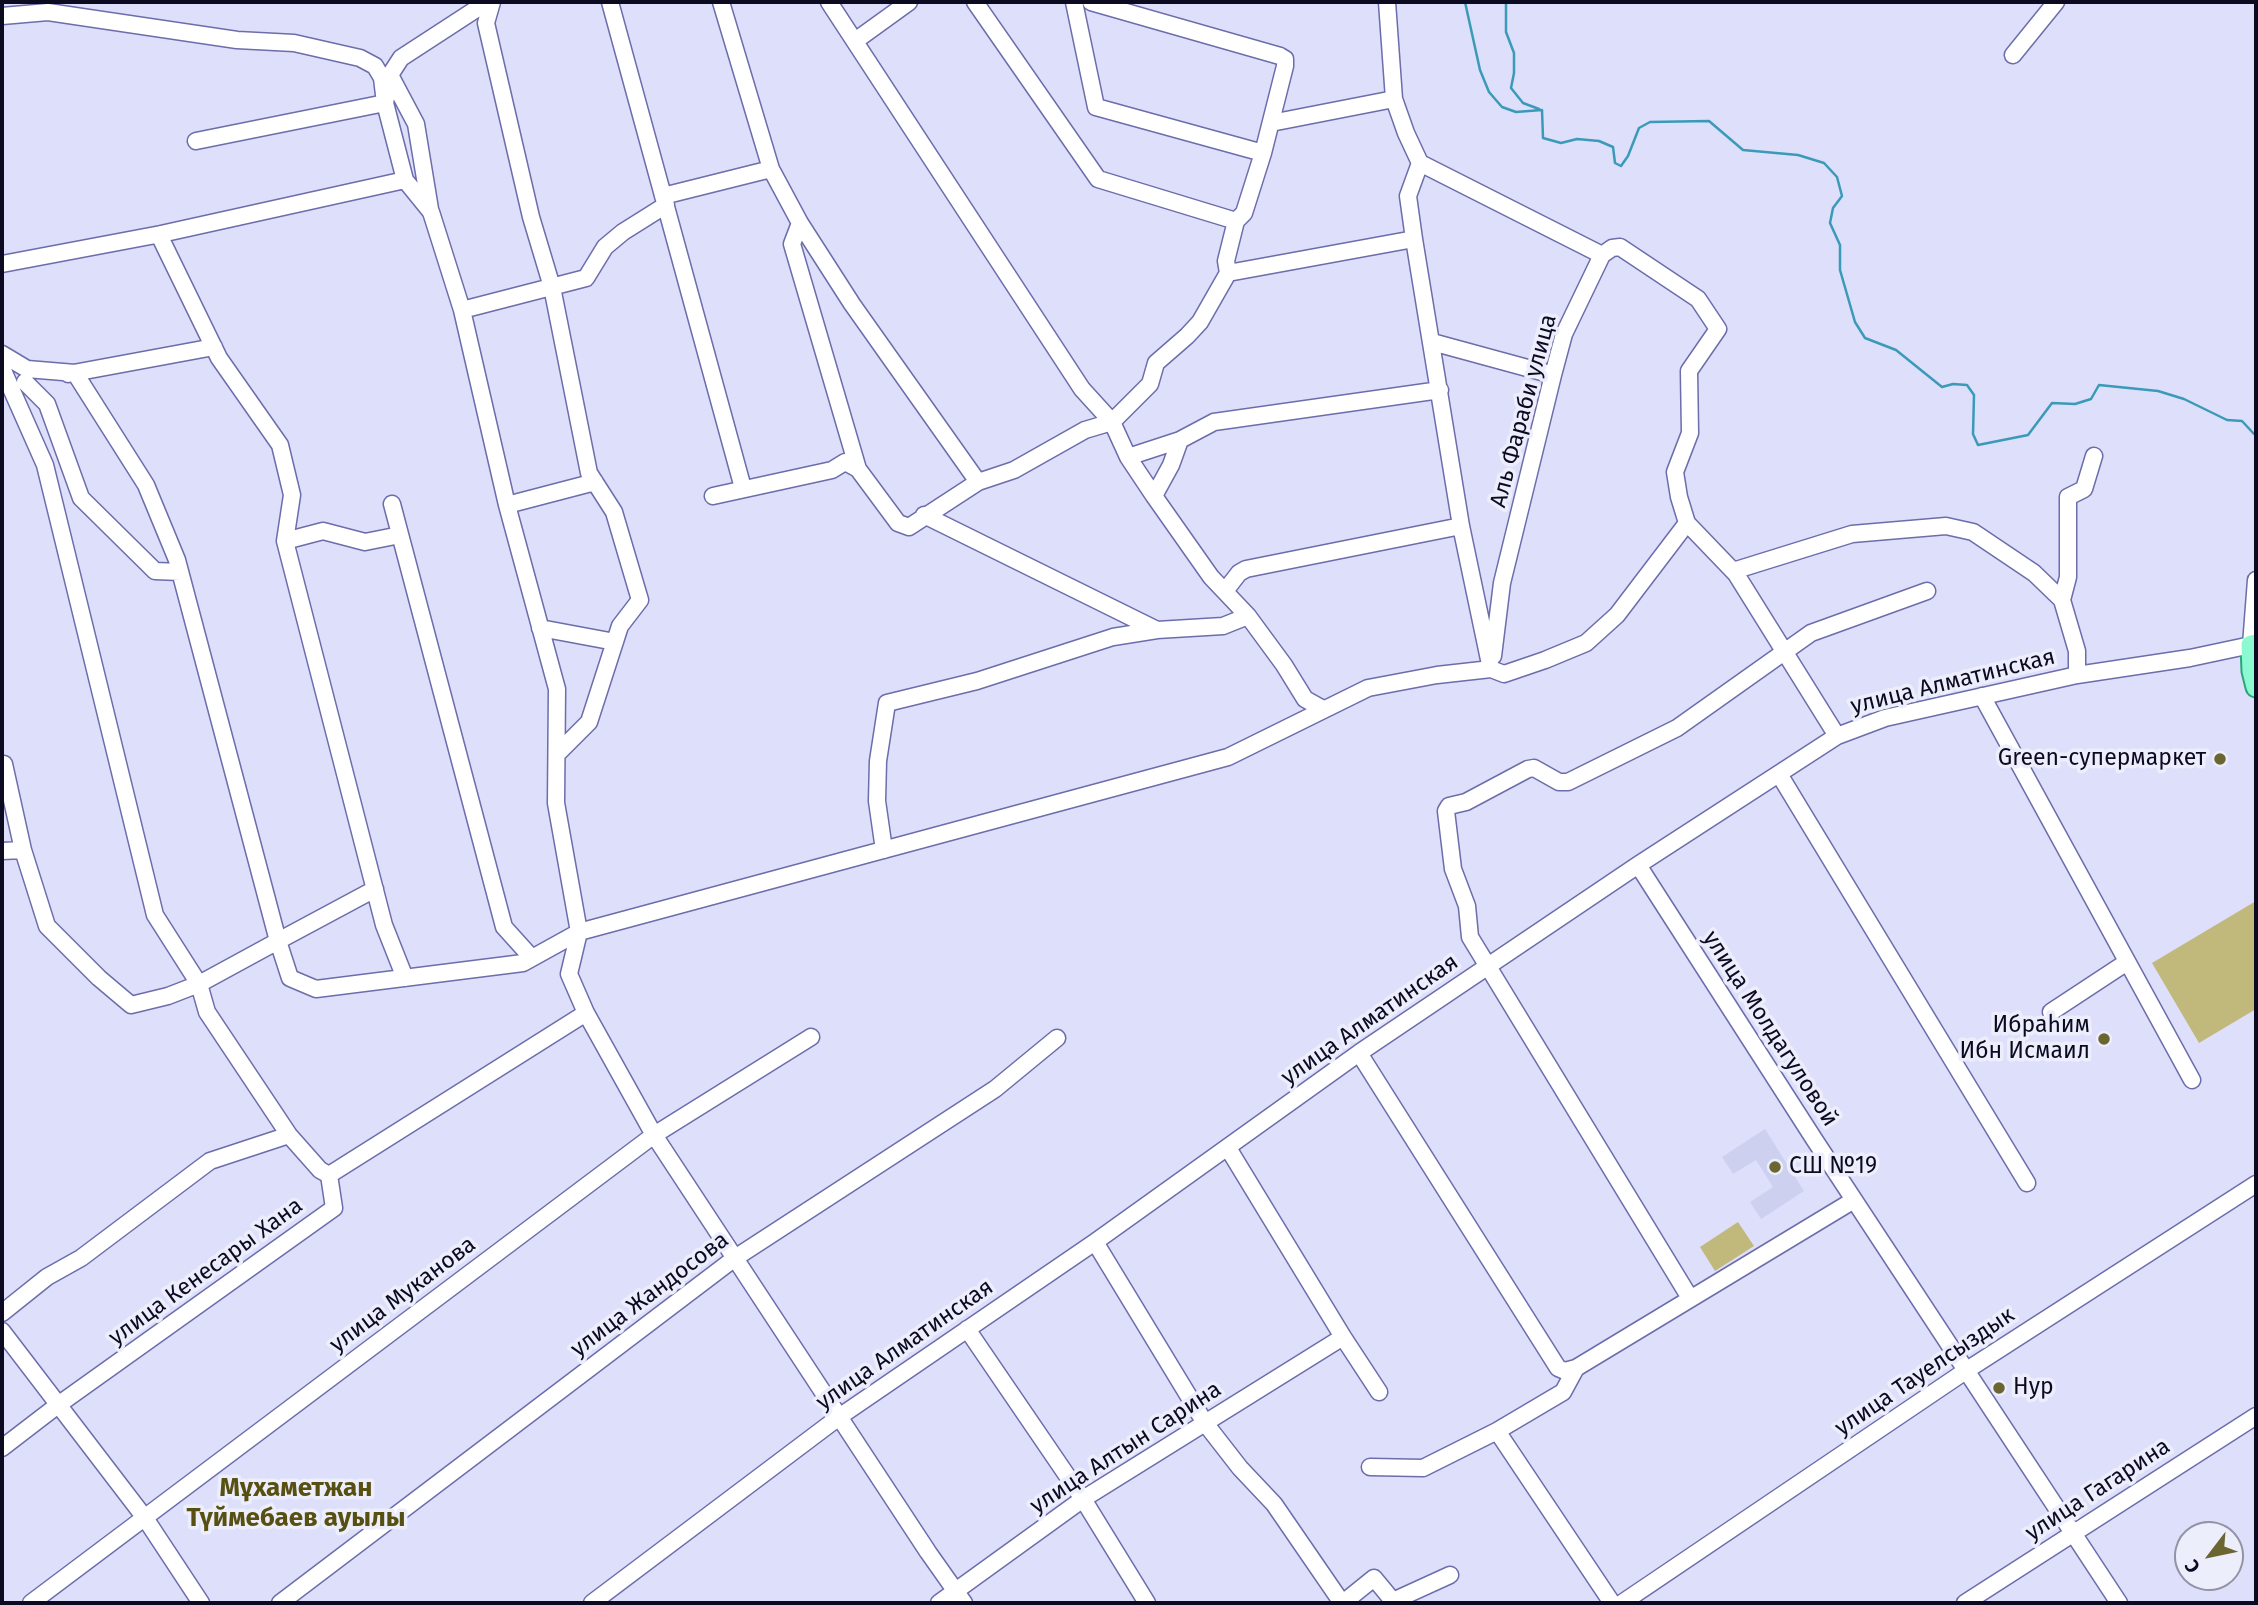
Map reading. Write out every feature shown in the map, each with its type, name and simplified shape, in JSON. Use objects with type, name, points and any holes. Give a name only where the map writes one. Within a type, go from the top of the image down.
[{"type":"main road","points":[[2254,645],[2252,671],[2256,687]]},
{"type":"street","points":[[610,2],[743,488]]},
{"type":"street","points":[[722,2],[771,169],[800,223],[852,304],[978,482]]},
{"type":"street","points":[[829,2],[1082,389],[1112,422],[1128,457],[1154,496],[1211,577],[1248,617],[1284,664],[1305,699],[1323,709]]},
{"type":"street","points":[[855,41],[909,2]]},
{"type":"street","points":[[975,2],[1098,179],[1236,221]]},
{"type":"street","points":[[1074,2],[1096,107],[1263,153]]},
{"type":"street","points":[[800,223],[792,244],[858,469],[898,523],[909,527],[978,482],[1014,470],[1085,430],[1112,422],[1150,384],[1156,363],[1187,337],[1200,322],[1228,273],[1226,261],[1236,221],[1244,213],[1263,153],[1285,59],[1091,2]]},
{"type":"street","points":[[1387,2],[1394,99],[1420,163],[1602,255],[1612,248],[1620,247],[1698,299],[1718,328],[1689,371],[1690,433],[1675,472],[1679,496],[1687,523],[1733,571],[1837,736]]},
{"type":"street","points":[[2013,55],[2056,2]]},
{"type":"street","points":[[385,103],[390,75],[401,58],[483,3],[531,217],[552,287],[589,473],[614,512],[640,600],[620,626],[589,722],[557,754]]},
{"type":"street","points":[[2,16],[48,12],[237,40],[294,43],[360,58],[375,66],[382,78],[385,103],[405,180],[431,212]]},
{"type":"street","points":[[390,75],[416,124],[431,212],[462,310],[506,505],[557,690],[556,803],[579,932],[569,974],[586,1013],[654,1135],[960,1597]]},
{"type":"street","points":[[1270,123],[1394,99]]},
{"type":"street","points":[[196,141],[385,103]]},
{"type":"street","points":[[1420,163],[1408,196],[1414,239],[1461,526],[1491,669]]},
{"type":"street","points":[[462,310],[586,278],[606,247],[665,200],[771,169]]},
{"type":"street","points":[[2,264],[161,234],[405,180]]},
{"type":"street","points":[[161,234],[219,358],[280,445],[292,495],[285,541],[384,925],[405,978]]},
{"type":"street","points":[[1228,273],[1414,239]]},
{"type":"street","name":"Аль Фараби улица","points":[[1491,669],[1502,583],[1553,375],[1564,334],[1602,255]]},
{"type":"street","points":[[1432,342],[1553,375]]},
{"type":"street","points":[[12,384],[214,346]]},
{"type":"street","points":[[2,354],[27,369],[75,373]]},
{"type":"street","points":[[2,369],[12,384],[45,465],[155,915],[199,984],[207,1012],[289,1135],[320,1170],[329,1175],[586,1013]]},
{"type":"street","points":[[75,373],[146,485],[180,572],[290,978],[316,989],[523,963],[579,932],[1228,758],[1368,688],[1437,675],[1491,669],[1504,674],[1586,643],[1617,615],[1687,523]]},
{"type":"street","points":[[12,384],[47,404],[81,498],[155,571],[180,572]]},
{"type":"street","points":[[1128,457],[1180,440],[1214,422],[1440,390]]},
{"type":"street","points":[[1154,496],[1171,465],[1180,440]]},
{"type":"street","points":[[2062,600],[2068,577],[2068,497],[2084,489],[2094,456]]},
{"type":"street","points":[[713,496],[832,470],[845,462],[858,469]]},
{"type":"street","points":[[506,505],[595,482]]},
{"type":"street","points":[[392,504],[503,927],[532,958]]},
{"type":"street","points":[[924,515],[1157,630]]},
{"type":"street","points":[[1225,592],[1239,573],[1246,569],[1461,526]]},
{"type":"street","points":[[1733,571],[1852,534],[1947,526],[1973,532],[2034,573],[2062,600],[2077,651],[2077,675]]},
{"type":"street","points":[[285,541],[323,531],[365,542],[400,535]]},
{"type":"street","points":[[1471,575],[1502,583]]},
{"type":"street","points":[[2254,645],[2256,580]]},
{"type":"street","points":[[1690,1298],[1470,937],[1467,906],[1453,869],[1446,818],[1449,806],[1466,802],[1528,769],[1534,768],[1559,782],[1568,782],[1677,728],[1783,650],[1811,633],[1927,591]]},
{"type":"street","points":[[884,850],[877,801],[878,761],[887,703],[977,681],[1113,637],[1157,630],[1223,626],[1248,617]]},
{"type":"street","points":[[540,628],[615,642]]},
{"type":"street","name":"улица Алматинская","points":[[592,1603],[839,1417],[1095,1242],[1359,1053],[1638,865],[1837,736],[1885,718],[2077,675],[2190,658],[2254,645]]},
{"type":"street","points":[[1982,696],[2192,1080]]},
{"type":"street","points":[[3,761],[23,850],[47,926],[99,978],[131,1005],[168,996],[199,984],[375,889]]},
{"type":"street","points":[[1779,774],[2027,1183]]},
{"type":"street","points":[[2,851],[23,850]]},
{"type":"street","name":"улица Молдагуловой","points":[[1638,865],[2119,1603]]},
{"type":"street","points":[[2051,1012],[2127,962]]},
{"type":"street","name":"улица Муканова","points":[[31,1603],[654,1135],[811,1037]]},
{"type":"street","name":"улица Жандосова","points":[[279,1603],[735,1258],[995,1088],[1057,1038]]},
{"type":"street","points":[[1359,1053],[1558,1367],[1565,1371],[1576,1368],[1854,1199]]},
{"type":"street","points":[[2,1313],[47,1277],[81,1258],[210,1161],[289,1135]]},
{"type":"street","points":[[1228,1148],[1379,1392]]},
{"type":"street","name":"улица Кенесары Хана","points":[[2,1448],[334,1208],[329,1175]]},
{"type":"street","name":"улица Тауелсыздык","points":[[1622,1603],[1967,1370],[2256,1184]]},
{"type":"street","points":[[1095,1242],[1205,1423],[1240,1468],[1274,1504],[1343,1603],[1374,1578],[1393,1601],[1450,1575]]},
{"type":"street","points":[[967,1329],[1083,1499],[1147,1603]]},
{"type":"street","points":[[2,1331],[145,1518],[201,1603]]},
{"type":"street","name":"улица Алтын Сарина","points":[[939,1603],[960,1597],[1083,1499],[1343,1337]]},
{"type":"street","points":[[1370,1467],[1423,1468],[1497,1431],[1563,1392],[1576,1368]]},
{"type":"street","name":"улица Гагарина","points":[[1965,1603],[2256,1416]]},
{"type":"street","points":[[1497,1431],[1612,1603]]},
{"type":"shaded area","points":[[2256,901],[2256,1009],[2199,1043],[2152,963]]},
{"type":"shaded area","name":"СШ №19","points":[[1765,1129],[1804,1191],[1761,1219],[1750,1202],[1773,1187],[1756,1160],[1733,1174],[1722,1157]]},
{"type":"shaded area","points":[[1738,1222],[1754,1246],[1715,1271],[1700,1247]]},
{"type":"waterway","points":[[1465,2],[1480,70],[1489,92],[1502,107],[1516,112],[1542,110],[1543,138],[1561,143],[1577,139],[1599,141],[1613,147],[1615,163],[1621,166],[1639,128],[1650,122],[1709,121],[1743,150],[1798,155],[1824,163],[1837,177],[1842,196],[1833,208],[1830,223],[1840,245],[1840,270],[1855,322],[1865,338],[1896,350],[1942,387],[1953,384],[1967,385],[1974,395],[1973,434],[1978,445],[2028,435],[2052,403],[2075,404],[2091,399],[2099,385],[2158,391],[2184,399],[2227,420],[2242,421],[2256,433]]},
{"type":"waterway","points":[[1506,2],[1506,32],[1514,53],[1511,88],[1523,103],[1539,109]]},
{"type":"place","name":"Green-супермаркет","points":[[2220,759]]},
{"type":"place","name":"Ибраһим Ибн Исмаил","points":[[2104,1039]]},
{"type":"place","name":"СШ №19","points":[[1775,1167]]},
{"type":"place","name":"Нур","points":[[1999,1388]]},
{"type":"district","name":"Мұхаметжан Түймебаев ауылы","points":[[296,1504]]}]
